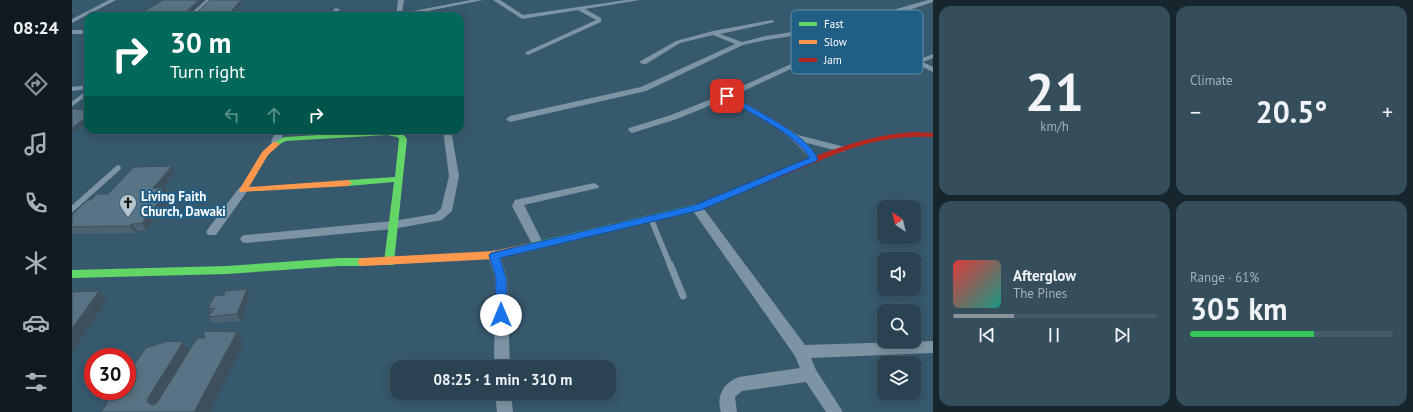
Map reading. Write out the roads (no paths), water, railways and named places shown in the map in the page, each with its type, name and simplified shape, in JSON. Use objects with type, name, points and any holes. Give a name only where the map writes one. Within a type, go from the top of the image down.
[{"type":"street","points":[[90,12],[113,0]]},
{"type":"street","points":[[196,12],[209,0]]},
{"type":"street","points":[[399,12],[401,0]]},
{"type":"street","points":[[415,12],[480,0]]},
{"type":"street","points":[[496,0],[522,17],[637,0]]},
{"type":"street","points":[[902,10],[933,0]]},
{"type":"street","points":[[528,53],[599,21],[597,17],[580,9]]},
{"type":"street","points":[[72,21],[84,15]]},
{"type":"street","points":[[643,62],[678,42],[714,33],[772,22]]},
{"type":"street","points":[[72,32],[84,32]]},
{"type":"street","points":[[714,33],[741,44]]},
{"type":"street","points":[[510,119],[643,89],[741,44],[791,34]]},
{"type":"street","points":[[923,60],[933,56]]},
{"type":"street","points":[[923,65],[933,70]]},
{"type":"street","points":[[632,130],[674,117],[727,96],[791,67]]},
{"type":"street","points":[[72,89],[84,88]]},
{"type":"street","points":[[727,96],[796,137],[842,149]]},
{"type":"street","points":[[72,274],[227,270],[339,262],[388,262],[494,255],[697,208],[814,159],[880,138],[916,133],[933,135]]},
{"type":"street","points":[[276,142],[279,134]]},
{"type":"street","points":[[212,232],[250,181],[267,150],[276,142],[284,139],[358,134]]},
{"type":"street","points":[[388,262],[403,139],[399,135],[395,134]]},
{"type":"street","points":[[246,239],[393,225],[438,217],[446,211],[454,176],[448,134]]},
{"type":"street","points":[[796,137],[814,159]]},
{"type":"street","points":[[243,190],[398,179]]},
{"type":"street","points":[[538,246],[518,206],[519,203],[594,186]]},
{"type":"street","points":[[697,208],[800,352],[810,374],[835,412]]},
{"type":"street","points":[[494,255],[501,278],[502,360]]},
{"type":"street","points":[[800,352],[933,347]]},
{"type":"street","points":[[729,412],[727,407],[727,395],[730,389],[738,384],[810,374]]},
{"type":"street","points":[[504,400],[505,412]]},
{"type":"lane","points":[[72,104],[84,95]]},
{"type":"lane","points":[[72,209],[118,168]]},
{"type":"lane","points":[[651,219],[683,296]]},
{"type":"place","name":"Living Faith Church, Dawaki","points":[[128,218]]}]
